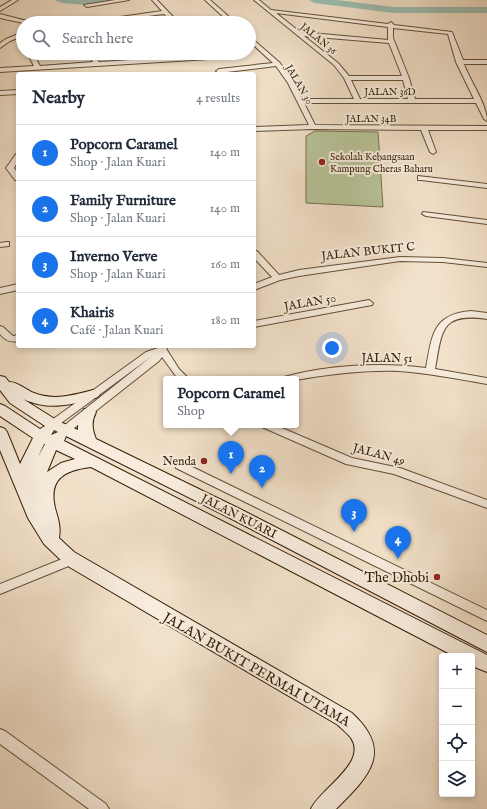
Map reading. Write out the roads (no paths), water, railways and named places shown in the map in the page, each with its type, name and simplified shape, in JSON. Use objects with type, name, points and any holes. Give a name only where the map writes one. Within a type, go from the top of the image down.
[{"type":"street","points":[[0,9],[16,0]]},
{"type":"street","points":[[87,5],[127,0]]},
{"type":"street","points":[[154,0],[169,16]]},
{"type":"street","points":[[207,0],[225,16]]},
{"type":"street","name":"JALAN 36","points":[[256,0],[336,64],[347,78],[358,101]]},
{"type":"street","points":[[270,11],[392,24],[450,33],[452,35],[459,62],[487,119]]},
{"type":"street","points":[[134,16],[165,12]]},
{"type":"street","points":[[0,16],[16,20]]},
{"type":"street","points":[[392,24],[390,34],[392,42],[406,78],[412,101]]},
{"type":"street","points":[[300,34],[392,42]]},
{"type":"street","points":[[0,46],[16,39]]},
{"type":"street","name":"JALAN 30","points":[[256,44],[278,64],[292,83],[313,127]]},
{"type":"street","points":[[34,60],[38,68]]},
{"type":"street","points":[[94,60],[97,64]]},
{"type":"street","points":[[0,70],[154,60],[214,64],[278,64]]},
{"type":"street","points":[[459,62],[487,62]]},
{"type":"street","points":[[347,78],[406,78]]},
{"type":"street","points":[[0,93],[16,92]]},
{"type":"street","name":"JALAN 36D","points":[[301,101],[478,101]]},
{"type":"street","name":"JALAN 34B","points":[[256,129],[313,127],[487,128]]},
{"type":"street","points":[[424,128],[433,152]]},
{"type":"street","points":[[10,168],[16,158]]},
{"type":"street","points":[[0,168],[10,168]]},
{"type":"street","points":[[10,168],[16,176]]},
{"type":"street","points":[[422,178],[487,186]]},
{"type":"street","points":[[426,214],[487,222]]},
{"type":"street","points":[[256,255],[277,278]]},
{"type":"street","name":"JALAN BUKIT C","points":[[256,287],[277,278],[335,267],[400,259],[443,260],[487,265]]},
{"type":"street","points":[[0,291],[16,287]]},
{"type":"street","name":"JALAN 50","points":[[256,324],[369,303]]},
{"type":"street","points":[[430,371],[437,335],[447,319],[462,313],[487,316]]},
{"type":"street","points":[[0,329],[8,338],[13,340],[16,339]]},
{"type":"street","points":[[163,348],[176,371],[181,376]]},
{"type":"street","points":[[22,485],[27,466],[47,439],[59,427],[93,394],[149,354],[163,348]]},
{"type":"street","points":[[59,427],[89,412],[156,359],[163,348]]},
{"type":"street","name":"JALAN 51","points":[[299,377],[387,368],[430,371],[487,381]]},
{"type":"street","points":[[0,379],[28,397],[38,401],[65,401],[93,394]]},
{"type":"street","name":"JALAN KUARI","points":[[0,379],[15,400],[59,427],[234,513],[487,644]]},
{"type":"street","name":"JALAN KUARI","points":[[0,409],[47,439],[93,461],[465,653]]},
{"type":"street","points":[[89,412],[85,419],[84,425],[85,432],[92,443]]},
{"type":"street","name":"JALAN 49","points":[[273,428],[350,461],[396,471],[487,504]]},
{"type":"street","name":"JALAN BUKIT PERMAI UTAMA","points":[[0,432],[31,508],[42,529],[50,540],[72,560],[345,719],[357,728],[364,737],[366,748],[360,768],[322,809]]},
{"type":"street","points":[[31,508],[47,439]]},
{"type":"street","points":[[50,540],[54,527],[46,501],[46,488],[50,478],[56,471],[66,466],[93,461]]},
{"type":"street","points":[[180,465],[487,616]]},
{"type":"street","points":[[0,589],[72,560]]},
{"type":"street","name":"JALAN KUARI","points":[[475,658],[487,664]]},
{"type":"street","points":[[0,736],[101,809]]},
{"type":"waterway","points":[[60,0],[92,2],[112,0]]},
{"type":"waterway","points":[[314,0],[394,10],[487,10]]},
{"type":"place","name":"Sekolah Kebangsaan Kampung Cheras Baharu","points":[[322,162]]},
{"type":"place","name":"Nenda","points":[[204,461]]},
{"type":"place","name":"Popcorn Caramel","points":[[231,474]]},
{"type":"place","name":"Family Furniture","points":[[262,488]]},
{"type":"place","name":"Inverno Verve","points":[[354,532]]},
{"type":"place","name":"Khairis","points":[[398,559]]},
{"type":"place","name":"The Dhobi","points":[[437,577]]}]
